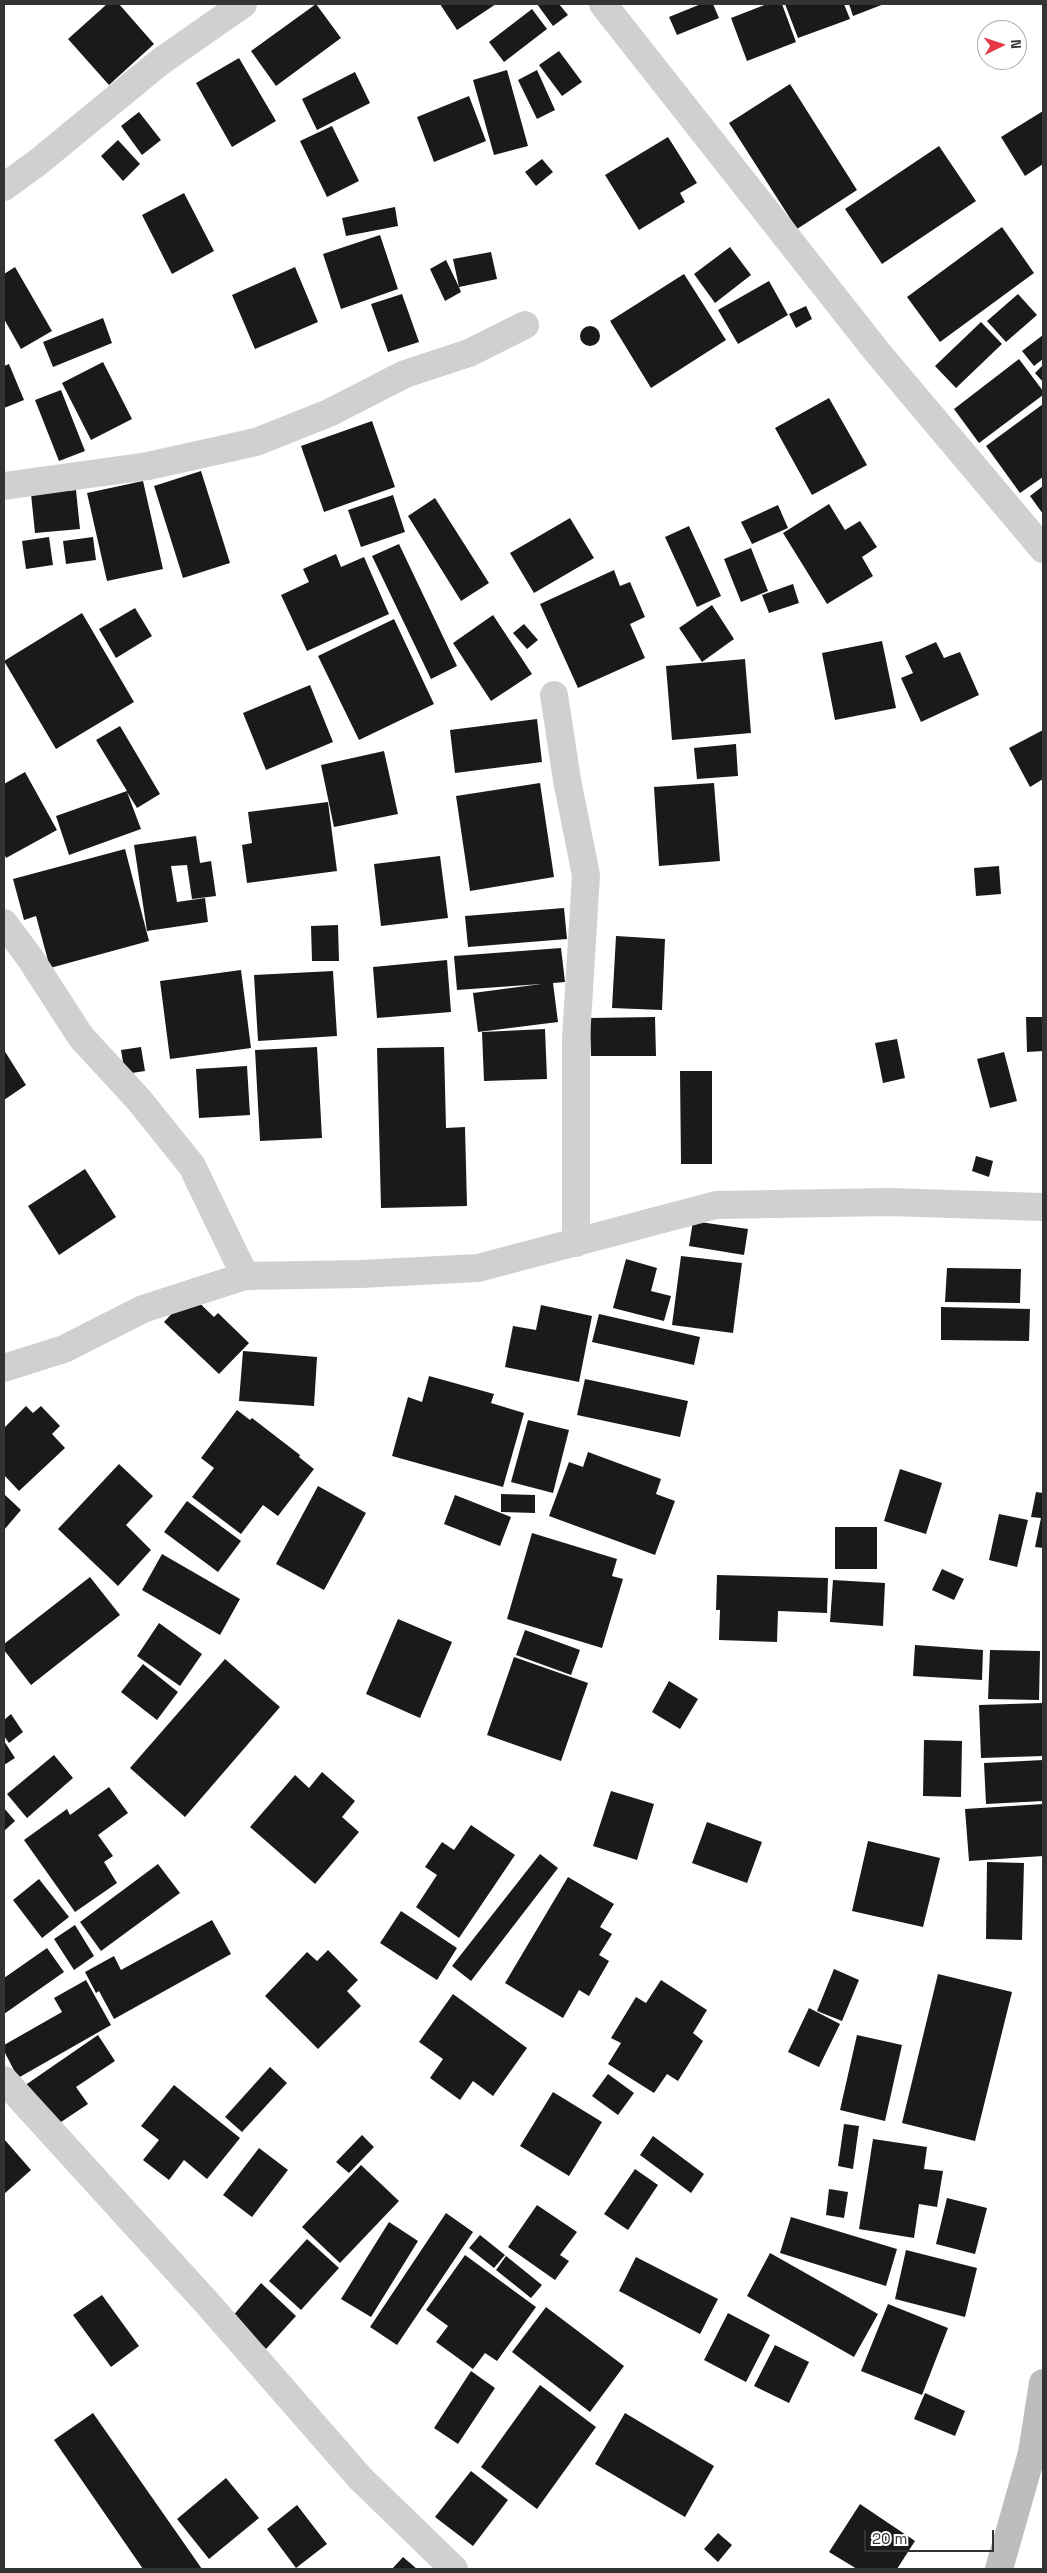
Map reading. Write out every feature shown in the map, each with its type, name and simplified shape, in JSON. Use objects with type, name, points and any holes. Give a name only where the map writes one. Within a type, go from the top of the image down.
[{"type":"street","points":[[4,187],[37,163],[160,62],[243,4]]},
{"type":"street","points":[[603,4],[878,353],[1043,549]]},
{"type":"street","points":[[4,486],[148,466],[256,442],[328,413],[405,374],[468,353],[525,325]]},
{"type":"street","points":[[554,695],[567,780],[586,875],[576,1038],[576,1243]]},
{"type":"street","points":[[4,923],[30,958],[82,1037],[139,1100],[192,1166],[245,1276]]},
{"type":"street","points":[[4,1368],[64,1349],[143,1309],[245,1276],[361,1274],[478,1268],[716,1205],[889,1202],[1043,1207]]},
{"type":"street","points":[[4,2080],[208,2304],[360,2478],[454,2569]]},
{"type":"street","points":[[999,2569],[1032,2453],[1043,2383]]},
{"type":"building","points":[[107,4],[119,4],[154,44],[109,85],[68,39]]},
{"type":"building","points":[[316,4],[341,38],[276,86],[251,51]]},
{"type":"building","points":[[440,4],[496,4],[457,30]]},
{"type":"building","points":[[537,4],[559,4],[568,15],[553,26]]},
{"type":"building","points":[[701,4],[713,4],[719,18],[677,35],[669,17]]},
{"type":"building","points":[[767,4],[782,4],[796,42],[747,61],[731,18]]},
{"type":"building","points":[[785,4],[844,4],[850,19],[798,38]]},
{"type":"building","points":[[849,4],[884,4],[853,16]]},
{"type":"building","points":[[532,9],[547,29],[504,62],[489,42]]},
{"type":"building","points":[[559,51],[582,82],[562,96],[539,65]]},
{"type":"building","points":[[239,58],[276,121],[232,147],[196,83]]},
{"type":"building","points":[[507,70],[528,146],[494,155],[473,80]]},
{"type":"building","points":[[537,70],[555,110],[537,119],[518,80]]},
{"type":"building","points":[[355,72],[370,103],[317,130],[302,99]]},
{"type":"building","points":[[790,84],[857,190],[797,229],[729,123]]},
{"type":"building","points":[[469,96],[486,141],[434,162],[417,117]]},
{"type":"building","points":[[1043,111],[1043,164],[1025,176],[1001,137]]},
{"type":"building","points":[[139,112],[161,140],[142,155],[121,126]]},
{"type":"building","points":[[332,126],[359,181],[327,197],[300,141]]},
{"type":"building","points":[[668,137],[697,183],[680,193],[685,202],[639,230],[605,175]]},
{"type":"building","points":[[118,140],[140,164],[123,181],[101,156]]},
{"type":"building","points":[[939,146],[976,201],[882,264],[845,209]]},
{"type":"building","points":[[542,159],[553,172],[536,186],[525,172]]},
{"type":"building","points":[[184,193],[214,251],[172,274],[142,215]]},
{"type":"building","points":[[395,207],[398,226],[346,236],[342,218]]},
{"type":"building","points":[[1002,227],[1034,273],[940,342],[907,297]]},
{"type":"building","points":[[380,235],[398,289],[341,309],[323,254]]},
{"type":"building","points":[[730,247],[751,275],[715,303],[694,274]]},
{"type":"building","points":[[491,252],[497,279],[459,287],[453,259]]},
{"type":"building","points":[[446,260],[461,292],[445,301],[430,269]]},
{"type":"building","points":[[15,267],[52,331],[21,349],[4,319],[4,274]]},
{"type":"building","points":[[295,267],[318,322],[255,349],[232,295]]},
{"type":"building","points":[[684,274],[726,340],[651,388],[610,321]]},
{"type":"building","points":[[769,281],[788,315],[738,344],[718,310]]},
{"type":"building","points":[[402,294],[419,342],[388,352],[371,304]]},
{"type":"building","points":[[1018,294],[1037,315],[1006,342],[987,321]]},
{"type":"building","points":[[806,306],[812,319],[796,328],[789,314]]},
{"type":"building","points":[[103,318],[112,343],[53,367],[43,342]]},
{"type":"building","points":[[981,322],[1002,344],[956,388],[935,366]]},
{"type":"building","points":[[590,326],[597,329],[600,336],[597,343],[590,346],[583,343],[580,336],[583,329]]},
{"type":"building","points":[[1043,335],[1043,359],[1034,366],[1022,351]]},
{"type":"building","points":[[1019,359],[1043,391],[1043,395],[979,443],[954,409]]},
{"type":"building","points":[[103,362],[132,419],[91,440],[62,383]]},
{"type":"building","points":[[9,364],[24,400],[4,408],[4,366]]},
{"type":"building","points":[[1043,365],[1043,382],[1035,373]]},
{"type":"building","points":[[61,390],[85,451],[59,461],[35,400]]},
{"type":"building","points":[[829,398],[867,465],[812,495],[775,428]]},
{"type":"building","points":[[1043,404],[1043,477],[1020,493],[986,446]]},
{"type":"building","points":[[372,421],[395,487],[324,512],[301,446]]},
{"type":"building","points":[[201,471],[230,563],[183,578],[154,486]]},
{"type":"building","points":[[143,481],[163,569],[107,581],[87,493]]},
{"type":"building","points":[[1043,486],[1043,514],[1030,496]]},
{"type":"building","points":[[76,490],[80,529],[35,533],[31,494]]},
{"type":"building","points":[[393,495],[405,532],[361,547],[348,510]]},
{"type":"building","points":[[435,498],[489,583],[461,601],[408,516]]},
{"type":"building","points":[[829,504],[845,530],[860,521],[877,547],[862,557],[873,576],[827,604],[783,533]]},
{"type":"building","points":[[778,505],[788,528],[752,544],[741,522]]},
{"type":"building","points":[[570,518],[594,558],[534,593],[510,553]]},
{"type":"building","points":[[689,526],[721,596],[697,607],[665,537]]},
{"type":"building","points":[[49,537],[53,565],[26,569],[22,541]]},
{"type":"building","points":[[93,537],[96,560],[66,564],[63,541]]},
{"type":"building","points":[[399,544],[457,666],[431,679],[372,556]]},
{"type":"building","points":[[751,548],[768,591],[741,602],[724,559]]},
{"type":"building","points":[[336,554],[341,567],[364,557],[389,614],[307,651],[281,595],[309,582],[303,569]]},
{"type":"building","points":[[614,570],[620,586],[630,582],[645,617],[630,624],[645,658],[578,688],[540,604]]},
{"type":"building","points":[[793,584],[799,603],[769,613],[762,595]]},
{"type":"building","points":[[712,605],[734,639],[702,662],[679,628]]},
{"type":"building","points":[[135,608],[152,636],[116,658],[99,629]]},
{"type":"building","points":[[82,613],[134,702],[56,749],[4,661]]},
{"type":"building","points":[[493,615],[532,674],[491,701],[453,643]]},
{"type":"building","points":[[394,619],[434,704],[359,740],[318,656]]},
{"type":"building","points":[[524,624],[538,640],[527,649],[513,633]]},
{"type":"building","points":[[882,641],[896,708],[835,720],[822,653]]},
{"type":"building","points":[[936,642],[944,658],[960,652],[979,695],[921,722],[901,678],[913,673],[905,656]]},
{"type":"building","points":[[745,659],[751,733],[672,740],[666,666]]},
{"type":"building","points":[[310,685],[333,742],[266,770],[243,713]]},
{"type":"building","points":[[537,719],[542,762],[455,773],[450,730]]},
{"type":"building","points":[[120,726],[160,794],[137,808],[127,792],[141,829],[69,855],[56,816],[127,791],[96,740]]},
{"type":"building","points":[[1043,730],[1043,779],[1030,787],[1009,748]]},
{"type":"building","points":[[736,744],[738,776],[697,779],[694,748]]},
{"type":"building","points":[[384,751],[398,814],[334,827],[321,765]]},
{"type":"building","points":[[25,772],[57,830],[6,858],[4,853],[4,784]]},
{"type":"building","points":[[540,783],[554,877],[470,891],[456,796]]},
{"type":"building","points":[[714,783],[720,861],[659,866],[654,787]]},
{"type":"building","points":[[328,802],[337,871],[247,883],[242,845],[252,843],[248,812]]},
{"type":"building","points":[[196,836],[200,863],[211,861],[216,896],[192,899],[187,865],[171,866],[177,902],[205,898],[208,922],[147,931],[134,845]]},
{"type":"building","points":[[125,849],[149,941],[50,968],[36,916],[24,920],[13,879]]},
{"type":"building","points":[[440,856],[448,918],[381,926],[374,864]]},
{"type":"building","points":[[999,866],[1001,894],[976,896],[974,868]]},
{"type":"building","points":[[564,908],[567,939],[468,947],[465,916]]},
{"type":"building","points":[[338,925],[339,961],[312,961],[311,926]]},
{"type":"building","points":[[616,936],[665,939],[662,1010],[612,1008]]},
{"type":"building","points":[[561,948],[565,982],[553,983],[558,1022],[478,1032],[473,993],[541,984],[457,990],[454,956]]},
{"type":"building","points":[[447,960],[451,1012],[377,1018],[373,967]]},
{"type":"building","points":[[241,970],[251,1048],[170,1059],[160,981]]},
{"type":"building","points":[[333,971],[337,1036],[258,1041],[254,975]]},
{"type":"building","points":[[655,1017],[656,1056],[591,1056],[590,1018]]},
{"type":"building","points":[[1026,1017],[1043,1017],[1043,1051],[1027,1052]]},
{"type":"building","points":[[545,1029],[547,1079],[484,1081],[482,1032]]},
{"type":"building","points":[[897,1039],[905,1078],[883,1083],[875,1043]]},
{"type":"building","points":[[141,1047],[145,1071],[125,1074],[121,1050]]},
{"type":"building","points":[[317,1047],[322,1138],[260,1141],[255,1050]]},
{"type":"building","points":[[444,1047],[446,1128],[465,1127],[467,1206],[381,1208],[377,1048]]},
{"type":"building","points":[[4,1050],[26,1085],[4,1100]]},
{"type":"building","points":[[1004,1052],[1017,1101],[990,1108],[977,1059]]},
{"type":"building","points":[[247,1066],[250,1115],[199,1118],[196,1069]]},
{"type":"building","points":[[680,1071],[712,1071],[712,1164],[681,1164]]},
{"type":"building","points":[[976,1156],[993,1161],[989,1177],[972,1171]]},
{"type":"building","points":[[85,1169],[116,1217],[59,1255],[28,1206]]},
{"type":"building","points":[[693,1221],[748,1229],[744,1255],[689,1246]]},
{"type":"building","points":[[681,1256],[742,1263],[733,1333],[672,1325]]},
{"type":"building","points":[[626,1259],[657,1268],[651,1291],[671,1296],[664,1321],[613,1308]]},
{"type":"building","points":[[947,1268],[1021,1269],[1020,1303],[945,1302]]},
{"type":"building","points":[[190,1294],[214,1317],[218,1313],[249,1343],[219,1374],[164,1322]]},
{"type":"building","points":[[541,1305],[592,1316],[579,1382],[505,1367],[513,1326],[536,1330]]},
{"type":"building","points":[[941,1307],[1030,1309],[1029,1341],[941,1340]]},
{"type":"building","points":[[599,1314],[700,1337],[694,1365],[592,1342]]},
{"type":"building","points":[[243,1351],[317,1357],[314,1406],[239,1401]]},
{"type":"building","points":[[429,1376],[494,1394],[491,1403],[524,1413],[503,1487],[392,1456],[408,1397],[422,1402]]},
{"type":"building","points":[[585,1379],[688,1401],[680,1437],[577,1415]]},
{"type":"building","points":[[26,1406],[33,1413],[41,1406],[60,1426],[52,1434],[65,1448],[19,1491],[4,1475],[4,1428]]},
{"type":"building","points":[[237,1410],[250,1420],[252,1418],[300,1455],[299,1457],[314,1469],[278,1516],[263,1505],[241,1534],[192,1497],[214,1468],[201,1458]]},
{"type":"building","points":[[528,1420],[569,1430],[553,1493],[511,1482]]},
{"type":"building","points":[[588,1452],[661,1479],[656,1494],[675,1501],[655,1555],[549,1516],[569,1462],[583,1467]]},
{"type":"building","points":[[119,1464],[153,1496],[126,1525],[151,1550],[118,1586],[58,1529]]},
{"type":"building","points":[[900,1469],[942,1483],[926,1534],[884,1521]]},
{"type":"building","points":[[318,1486],[366,1513],[324,1590],[276,1564]]},
{"type":"building","points":[[1036,1492],[1043,1493],[1043,1548],[1035,1547],[1041,1518],[1031,1517]]},
{"type":"building","points":[[4,1494],[21,1510],[4,1530]]},
{"type":"building","points":[[501,1494],[535,1495],[535,1513],[501,1512]]},
{"type":"building","points":[[455,1495],[511,1517],[500,1546],[444,1524]]},
{"type":"building","points":[[187,1501],[241,1541],[218,1572],[164,1532]]},
{"type":"building","points":[[999,1514],[1028,1520],[1017,1567],[989,1560]]},
{"type":"building","points":[[835,1527],[877,1527],[877,1569],[835,1569]]},
{"type":"building","points":[[532,1533],[617,1559],[612,1576],[623,1579],[602,1648],[507,1619]]},
{"type":"building","points":[[162,1554],[240,1599],[220,1635],[142,1590]]},
{"type":"building","points":[[942,1569],[964,1579],[954,1600],[932,1590]]},
{"type":"building","points":[[717,1575],[828,1578],[827,1613],[778,1611],[777,1642],[719,1640],[720,1610],[716,1610]]},
{"type":"building","points":[[90,1577],[120,1615],[31,1685],[4,1650],[4,1644]]},
{"type":"building","points":[[833,1580],[885,1583],[883,1626],[830,1622]]},
{"type":"building","points":[[398,1619],[452,1642],[420,1718],[366,1694]]},
{"type":"building","points":[[159,1623],[202,1654],[180,1686],[137,1656]]},
{"type":"building","points":[[525,1630],[580,1650],[571,1675],[516,1655]]},
{"type":"building","points":[[915,1645],[983,1650],[982,1680],[913,1676]]},
{"type":"building","points":[[990,1650],[1040,1651],[1039,1700],[988,1699]]},
{"type":"building","points":[[514,1657],[588,1683],[561,1761],[487,1735]]},
{"type":"building","points":[[225,1659],[280,1707],[185,1817],[130,1768]]},
{"type":"building","points":[[143,1664],[178,1692],[157,1720],[121,1692]]},
{"type":"building","points":[[669,1681],[698,1699],[680,1729],[652,1712]]},
{"type":"building","points":[[1043,1703],[1043,1756],[981,1758],[979,1705]]},
{"type":"building","points":[[11,1714],[23,1732],[9,1743],[4,1736],[4,1720]]},
{"type":"building","points":[[924,1740],[962,1741],[961,1797],[923,1796]]},
{"type":"building","points":[[4,1741],[15,1758],[4,1765]]},
{"type":"building","points":[[54,1755],[73,1778],[27,1818],[7,1794]]},
{"type":"building","points":[[1043,1760],[1043,1801],[986,1804],[984,1763]]},
{"type":"building","points":[[322,1772],[355,1801],[342,1817],[359,1832],[315,1884],[250,1827],[295,1775],[309,1788]]},
{"type":"building","points":[[109,1787],[128,1813],[98,1835],[113,1856],[104,1862],[117,1883],[75,1912],[24,1840],[67,1809],[70,1815]]},
{"type":"building","points":[[611,1791],[654,1804],[637,1860],[593,1846]]},
{"type":"building","points":[[1043,1804],[1043,1856],[969,1861],[965,1809]]},
{"type":"building","points":[[4,1808],[15,1821],[4,1831]]},
{"type":"building","points":[[707,1822],[762,1842],[747,1883],[692,1863]]},
{"type":"building","points":[[471,1825],[515,1855],[459,1938],[416,1907],[437,1875],[425,1867],[442,1842],[454,1850]]},
{"type":"building","points":[[868,1841],[940,1858],[923,1927],[852,1911]]},
{"type":"building","points":[[540,1854],[558,1868],[471,1981],[452,1966]]},
{"type":"building","points":[[987,1862],[1024,1863],[1022,1940],[986,1939]]},
{"type":"building","points":[[158,1864],[180,1893],[101,1951],[80,1922]]},
{"type":"building","points":[[568,1877],[614,1904],[600,1927],[612,1934],[599,1955],[609,1961],[589,1996],[579,1990],[563,2018],[505,1983]]},
{"type":"building","points":[[39,1879],[69,1917],[42,1938],[13,1900]]},
{"type":"building","points":[[401,1911],[457,1948],[437,1980],[380,1943]]},
{"type":"building","points":[[212,1920],[231,1954],[114,2019],[99,1991],[96,1993],[85,1972],[114,1956],[121,1970]]},
{"type":"building","points":[[75,1925],[94,1956],[74,1970],[54,1939]]},
{"type":"building","points":[[47,1948],[64,1972],[4,2014],[4,1978]]},
{"type":"building","points":[[328,1950],[358,1980],[347,1991],[361,2006],[318,2049],[265,1996],[307,1952],[317,1961]]},
{"type":"building","points":[[834,1969],[859,1980],[842,2021],[817,2011]]},
{"type":"building","points":[[938,1974],[1012,1992],[975,2141],[902,2123]]},
{"type":"building","points":[[86,1980],[111,2025],[18,2078],[4,2051],[4,2045],[62,2012],[54,1998]]},
{"type":"building","points":[[661,1980],[707,2010],[693,2033],[703,2041],[678,2081],[667,2074],[654,2093],[608,2064],[621,2043],[611,2038],[636,1997],[646,2003]]},
{"type":"building","points":[[453,1994],[527,2048],[493,2096],[473,2081],[460,2100],[430,2078],[443,2059],[419,2042]]},
{"type":"building","points":[[809,2008],[840,2024],[819,2067],[788,2052]]},
{"type":"building","points":[[98,2035],[115,2061],[76,2087],[88,2104],[52,2128],[24,2086]]},
{"type":"building","points":[[857,2035],[902,2045],[885,2121],[840,2110]]},
{"type":"building","points":[[270,2067],[287,2083],[242,2132],[225,2117]]},
{"type":"building","points":[[608,2074],[634,2093],[618,2115],[592,2096]]},
{"type":"building","points":[[174,2085],[240,2138],[207,2179],[184,2160],[169,2180],[143,2160],[159,2140],[141,2126]]},
{"type":"building","points":[[553,2092],[602,2122],[569,2176],[520,2146]]},
{"type":"building","points":[[844,2124],[859,2126],[853,2169],[838,2166]]},
{"type":"building","points":[[362,2135],[374,2147],[349,2173],[336,2162]]},
{"type":"building","points":[[653,2136],[704,2174],[691,2193],[640,2155]]},
{"type":"building","points":[[4,2139],[31,2170],[4,2194]]},
{"type":"building","points":[[873,2139],[927,2147],[924,2169],[943,2171],[937,2207],[919,2204],[914,2238],[859,2229]]},
{"type":"building","points":[[259,2148],[288,2170],[252,2217],[223,2195]]},
{"type":"building","points":[[361,2165],[399,2201],[340,2263],[302,2227]]},
{"type":"building","points":[[635,2169],[658,2185],[628,2230],[604,2214]]},
{"type":"building","points":[[829,2189],[848,2192],[844,2218],[826,2215]]},
{"type":"building","points":[[947,2198],[987,2208],[975,2254],[936,2244]]},
{"type":"building","points":[[537,2205],[577,2232],[560,2255],[569,2261],[555,2280],[508,2247]]},
{"type":"building","points":[[446,2213],[473,2232],[397,2345],[370,2327]]},
{"type":"building","points":[[791,2217],[897,2249],[886,2286],[780,2253]]},
{"type":"building","points":[[389,2222],[418,2241],[371,2317],[341,2299]]},
{"type":"building","points":[[480,2235],[505,2255],[494,2268],[469,2248]]},
{"type":"building","points":[[307,2239],[339,2268],[301,2310],[269,2281]]},
{"type":"building","points":[[906,2250],[977,2268],[965,2317],[895,2299]]},
{"type":"building","points":[[770,2253],[878,2314],[854,2357],[747,2296]]},
{"type":"building","points":[[465,2255],[536,2307],[497,2361],[485,2353],[473,2369],[436,2342],[448,2326],[426,2310]]},
{"type":"building","points":[[506,2256],[542,2285],[531,2298],[496,2270]]},
{"type":"building","points":[[636,2257],[718,2299],[700,2334],[619,2291]]},
{"type":"building","points":[[261,2283],[296,2316],[266,2349],[231,2318]]},
{"type":"building","points":[[102,2295],[139,2346],[111,2367],[73,2315]]},
{"type":"building","points":[[888,2304],[948,2328],[922,2395],[861,2371]]},
{"type":"building","points":[[546,2307],[624,2366],[590,2412],[512,2352]]},
{"type":"building","points":[[728,2313],[770,2335],[746,2382],[704,2360]]},
{"type":"building","points":[[775,2345],[809,2362],[789,2403],[754,2386]]},
{"type":"building","points":[[471,2371],[495,2388],[458,2444],[434,2428]]},
{"type":"building","points":[[540,2385],[596,2427],[537,2509],[481,2467]]},
{"type":"building","points":[[925,2393],[965,2411],[955,2436],[914,2419]]},
{"type":"building","points":[[93,2413],[202,2569],[143,2569],[54,2440]]},
{"type":"building","points":[[625,2413],[714,2466],[685,2517],[595,2464]]},
{"type":"building","points":[[471,2471],[508,2500],[473,2546],[435,2517]]},
{"type":"building","points":[[226,2478],[259,2518],[209,2559],[177,2519]]},
{"type":"building","points":[[860,2504],[915,2541],[897,2569],[857,2569],[829,2552]]},
{"type":"building","points":[[297,2505],[327,2544],[296,2568],[267,2529]]},
{"type":"building","points":[[718,2533],[732,2545],[718,2562],[704,2549]]},
{"type":"building","points":[[403,2557],[417,2569],[392,2569]]}]
